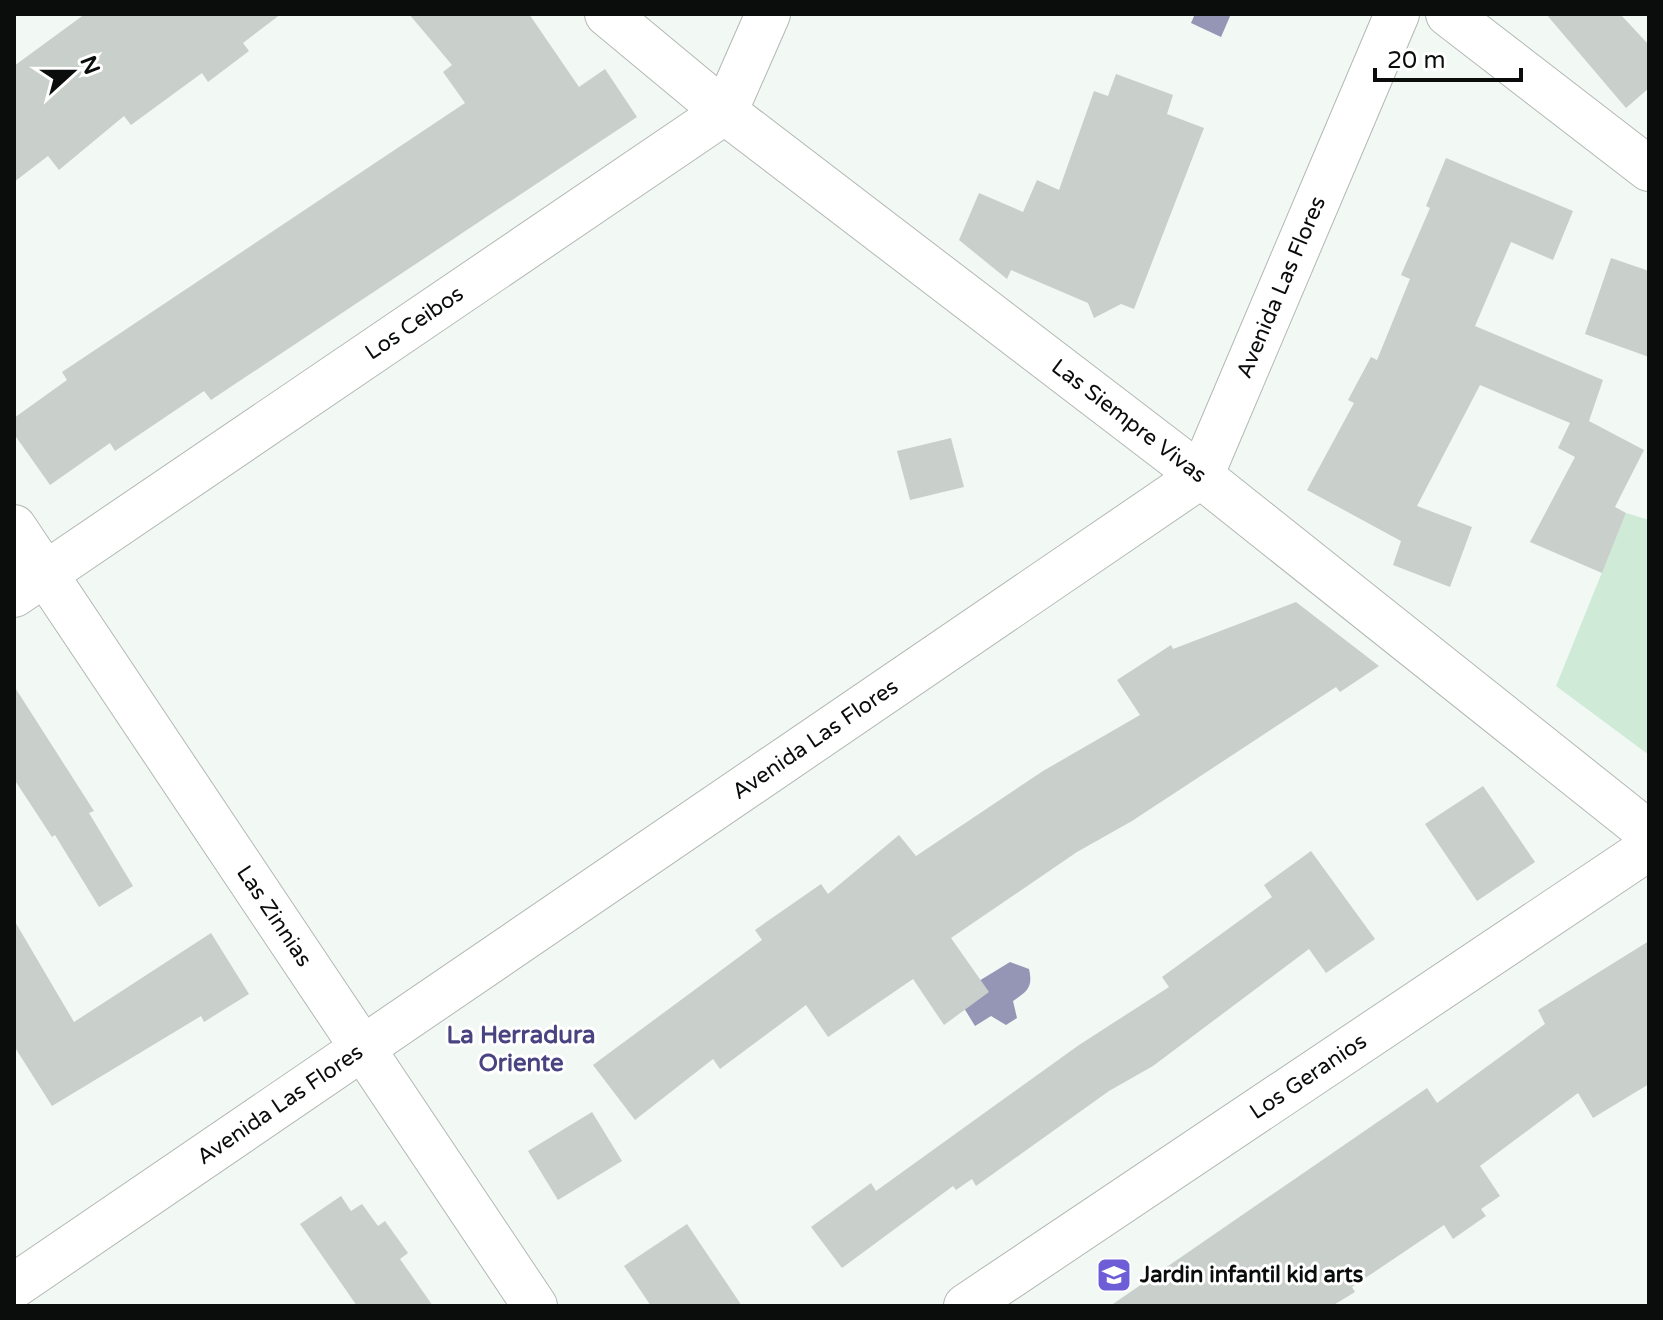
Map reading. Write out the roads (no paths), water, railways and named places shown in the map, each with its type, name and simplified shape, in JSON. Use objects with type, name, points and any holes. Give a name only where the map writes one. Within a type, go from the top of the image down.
[{"type":"street","name":"Las Siempre Vivas","points":[[607,14],[725,112],[1201,476],[1649,833]]},
{"type":"street","points":[[725,112],[768,14]]},
{"type":"street","name":"Avenida Las Flores","points":[[14,1286],[1201,476],[1397,14]]},
{"type":"street","points":[[1448,14],[1649,169]]},
{"type":"street","name":"Los Ceibos","points":[[30,584],[725,112]]},
{"type":"street","name":"Las Zinnias","points":[[14,527],[30,584],[364,1050],[535,1306]]},
{"type":"street","name":"Los Geranios","points":[[966,1306],[1649,848]]},
{"type":"water","points":[[1195,14],[1231,14],[1221,37],[1191,23]]},
{"type":"water","points":[[1010,962],[1029,969],[1030,975],[1028,988],[1013,1001],[1017,1018],[1006,1025],[991,1016],[975,1026],[956,995]]},
{"type":"place","name":"Jardin infantil kid arts","points":[[1114,1275]]},
{"type":"district","name":"La Herradura Oriente","points":[[521,1049]]}]
